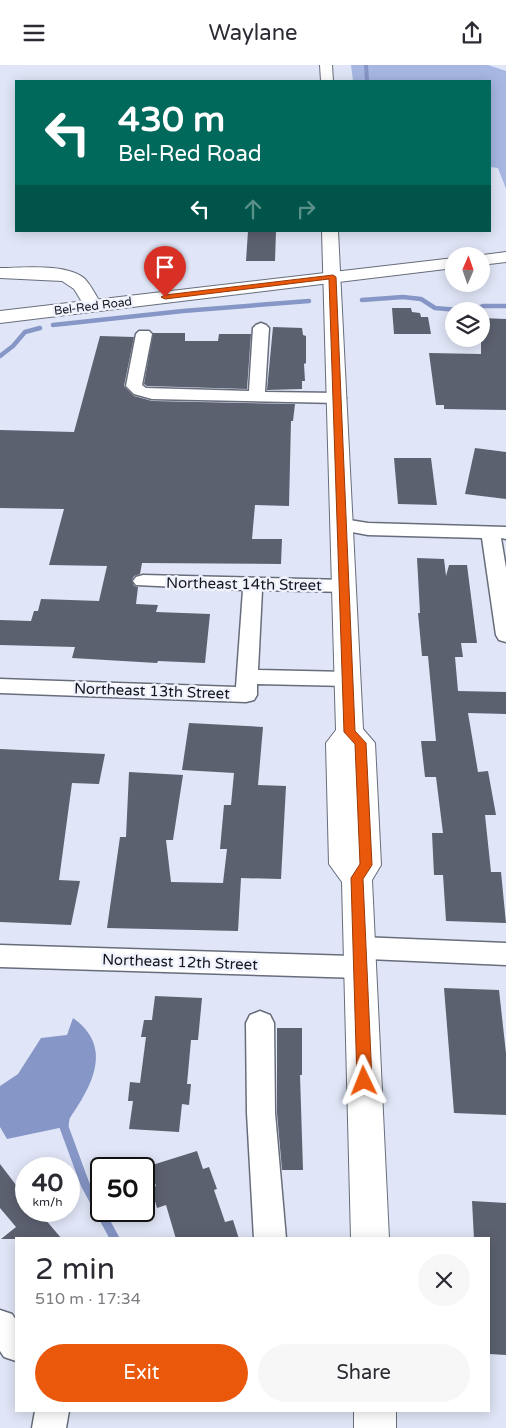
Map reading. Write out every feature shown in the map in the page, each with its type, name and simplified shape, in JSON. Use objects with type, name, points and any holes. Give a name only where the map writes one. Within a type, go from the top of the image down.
[{"type":"main road","points":[[326,65],[327,80]]},
{"type":"main road","points":[[330,232],[350,732],[340,743],[344,864],[357,878],[370,1237]]},
{"type":"main road","points":[[490,259],[506,257]]},
{"type":"main road","name":"Bel-Red Road","points":[[0,317],[445,264]]},
{"type":"main road","points":[[0,273],[70,277],[81,285],[93,306]]},
{"type":"main road","points":[[375,1412],[375,1428]]},
{"type":"street","points":[[257,396],[261,328]]},
{"type":"street","points":[[144,334],[134,385],[140,391],[152,394],[338,398]]},
{"type":"street","points":[[343,525],[368,529],[498,533],[506,635]]},
{"type":"street","name":"Northeast 14th Street","points":[[143,581],[345,586]]},
{"type":"street","points":[[247,677],[253,584]]},
{"type":"street","name":"Northeast 13th Street","points":[[0,686],[246,695],[247,677],[348,679]]},
{"type":"street","name":"Northeast 12th Street","points":[[0,956],[360,957],[506,954]]},
{"type":"street","points":[[260,1023],[261,1122],[270,1237]]},
{"type":"street","points":[[0,1326],[15,1344]]},
{"type":"street","points":[[50,1428],[52,1412]]},
{"type":"shaded area","points":[[351,65],[488,65],[506,71],[506,189],[498,168],[491,167],[491,80],[353,80]]},
{"type":"shaded area","points":[[73,1018],[86,1030],[94,1044],[96,1058],[89,1086],[64,1127],[7,1139],[0,1127],[0,1086],[18,1074],[41,1038],[67,1035]]},
{"type":"building","points":[[248,232],[276,232],[275,261],[246,261]]},
{"type":"building","points":[[392,308],[411,308],[412,312],[420,313],[421,317],[428,317],[431,334],[394,334]]},
{"type":"building","points":[[490,318],[506,319],[506,410],[444,409],[444,405],[436,405],[429,353],[481,354],[481,347],[490,347]]},
{"type":"building","points":[[273,327],[302,328],[303,335],[306,336],[305,381],[302,381],[302,389],[267,390]]},
{"type":"building","points":[[153,333],[185,333],[185,341],[218,341],[219,334],[251,334],[247,389],[147,386],[144,384]]},
{"type":"building","points":[[100,336],[134,337],[124,386],[134,396],[152,401],[295,404],[293,421],[291,421],[289,506],[255,505],[252,539],[282,539],[281,564],[142,563],[140,574],[134,576],[132,580],[134,586],[138,587],[136,604],[158,605],[156,612],[210,614],[205,663],[158,661],[157,663],[72,658],[75,647],[0,645],[0,620],[31,621],[34,611],[38,611],[41,599],[99,601],[107,566],[49,565],[64,509],[0,508],[0,430],[74,432]]},
{"type":"building","points":[[475,448],[506,452],[506,499],[465,494]]},
{"type":"building","points":[[394,458],[431,458],[437,505],[398,504]]},
{"type":"building","points":[[417,558],[444,559],[446,576],[449,565],[467,565],[477,643],[461,643],[463,657],[455,657],[458,691],[506,692],[506,714],[468,713],[478,772],[488,771],[496,815],[485,815],[491,872],[501,872],[506,923],[446,921],[443,875],[434,875],[432,833],[443,833],[436,777],[425,777],[421,741],[436,741],[428,656],[422,656],[418,613],[420,613]]},
{"type":"building","points":[[189,723],[263,727],[258,785],[286,786],[281,879],[241,878],[238,931],[107,928],[120,837],[126,837],[129,772],[183,775],[173,840],[166,840],[171,882],[223,883],[227,849],[220,849],[224,805],[231,805],[234,773],[182,770]]},
{"type":"building","points":[[0,749],[105,754],[99,784],[72,783],[59,880],[80,881],[71,925],[0,922]]},
{"type":"building","points":[[444,988],[499,990],[506,1053],[506,1115],[454,1113]]},
{"type":"building","points":[[155,996],[202,998],[198,1040],[191,1040],[187,1084],[191,1084],[189,1105],[182,1104],[179,1132],[129,1129],[133,1101],[128,1101],[130,1082],[140,1083],[146,1037],[141,1037],[144,1020],[152,1020]]},
{"type":"building","points":[[277,1028],[302,1028],[302,1075],[300,1075],[303,1170],[282,1170],[277,1113]]},
{"type":"building","points":[[197,1151],[203,1169],[209,1167],[217,1189],[214,1190],[225,1222],[233,1220],[238,1237],[175,1237],[166,1205],[157,1208],[155,1201],[155,1164]]},
{"type":"building","points":[[0,1164],[15,1184],[15,1222],[47,1222],[60,1237],[15,1237],[15,1239],[1,1239],[16,1227],[0,1208]]},
{"type":"building","points":[[472,1201],[506,1203],[506,1355],[490,1354],[490,1237],[474,1237]]},
{"type":"waterway","points":[[366,65],[367,80]]},
{"type":"waterway","points":[[362,300],[403,297],[421,299],[435,308],[445,309]]},
{"type":"waterway","points":[[53,325],[183,311],[309,301]]},
{"type":"waterway","points":[[490,306],[506,306]]},
{"type":"waterway","points":[[0,356],[13,346],[25,332],[40,328]]},
{"type":"waterway","points":[[65,1118],[64,1127],[85,1184],[114,1237]]},
{"type":"route","points":[[165,297],[333,277],[350,732],[361,743],[366,865],[357,878],[364,1081]]}]
